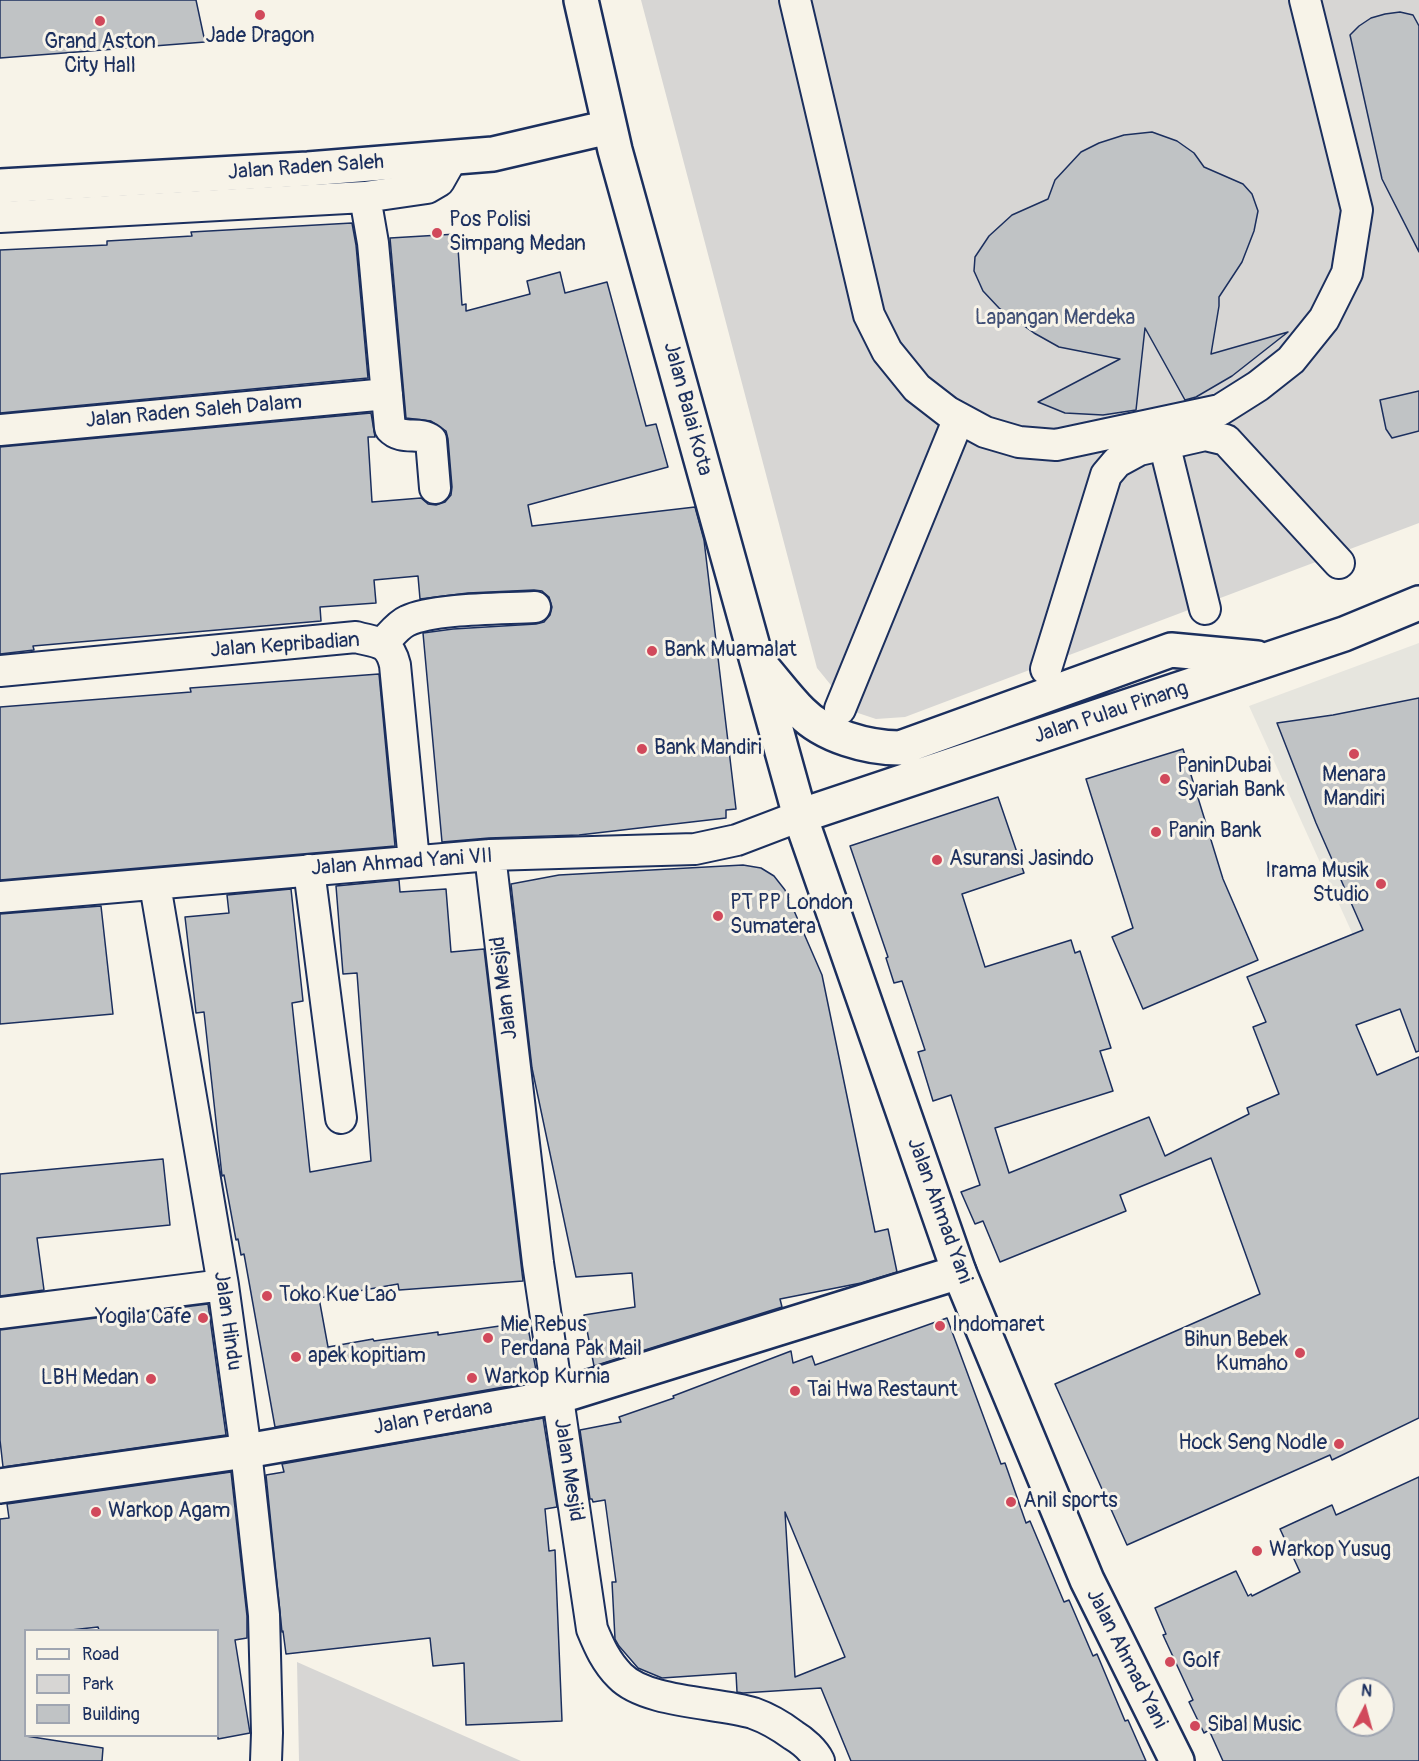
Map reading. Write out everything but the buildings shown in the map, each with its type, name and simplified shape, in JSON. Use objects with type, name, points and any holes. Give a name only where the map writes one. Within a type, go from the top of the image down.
[{"type":"main road","name":"Jalan Balai Kota","points":[[581,0],[609,127],[800,816]]},
{"type":"main road","name":"Jalan Raden Saleh","points":[[0,186],[308,169],[452,158],[515,151],[609,127]]},
{"type":"main road","name":"Jalan Pulau Pinang","points":[[800,816],[1344,634],[1419,603]]},
{"type":"main road","points":[[757,660],[802,714],[836,736],[878,748],[900,748],[1171,650],[1271,659]]},
{"type":"main road","name":"Jalan Ahmad Yani","points":[[800,816],[959,1272],[1087,1580],[1177,1761]]},
{"type":"main road","name":"Jalan Perdana","points":[[0,1486],[246,1451],[557,1397],[959,1272]]},
{"type":"street","points":[[795,0],[869,315],[887,351],[917,388],[948,412],[985,432],[1019,442],[1056,445],[1220,410],[1258,386],[1291,360],[1324,319],[1347,273],[1357,210],[1305,0]]},
{"type":"street","points":[[0,217],[365,197],[427,188],[439,182],[452,158]]},
{"type":"street","points":[[308,169],[312,201]]},
{"type":"street","points":[[365,197],[373,243],[390,428],[401,436],[424,436],[431,440],[435,488]]},
{"type":"street","name":"Jalan Raden Saleh Dalam","points":[[0,430],[387,394]]},
{"type":"street","points":[[840,710],[959,418]]},
{"type":"street","points":[[1046,669],[1106,475],[1117,462],[1139,450],[1205,435],[1226,440],[1340,563]]},
{"type":"street","points":[[1164,444],[1205,609]]},
{"type":"street","points":[[383,643],[405,621],[418,617],[452,612],[535,607]]},
{"type":"street","name":"Jalan Kepribadian","points":[[0,671],[356,637],[383,643],[392,654],[395,665],[414,861]]},
{"type":"street","name":"Jalan Ahmad Yani VII","points":[[0,897],[490,855],[695,849],[737,840],[800,816]]},
{"type":"street","name":"Jalan Mesjid","points":[[490,855],[538,1263],[592,1629],[604,1657],[621,1678],[640,1688],[667,1697],[753,1713],[777,1724],[800,1739],[819,1761]]},
{"type":"street","points":[[309,870],[340,1118]]},
{"type":"street","name":"Jalan Hindu","points":[[155,885],[223,1285],[246,1451],[264,1615],[266,1761]]},
{"type":"street","points":[[0,1313],[223,1285]]},
{"type":"shaded area","points":[[1419,643],[1419,921],[1358,946],[1249,706]]},
{"type":"green space","name":"Lapangan Merdeka","points":[[641,0],[1419,0],[1419,523],[905,717],[876,719],[852,711],[817,668]]},
{"type":"green space","points":[[297,1662],[521,1761],[299,1761]]},
{"type":"place","name":"Jade Dragon","points":[[260,15]]},
{"type":"place","name":"Grand Aston City Hall","points":[[100,21]]},
{"type":"place","name":"Pos Polisi Simpang Medan","points":[[437,233]]},
{"type":"place","name":"Bank Muamalat","points":[[652,651]]},
{"type":"place","name":"Bank Mandiri","points":[[642,749]]},
{"type":"place","name":"Menara Mandiri","points":[[1354,754]]},
{"type":"place","name":"PaninDubai Syariah Bank","points":[[1165,779]]},
{"type":"place","name":"Panin Bank","points":[[1156,832]]},
{"type":"place","name":"Asuransi Jasindo","points":[[937,860]]},
{"type":"place","name":"Irama Musik Studio","points":[[1381,884]]},
{"type":"place","name":"PT PP London Sumatera","points":[[718,916]]},
{"type":"place","name":"Toko Kue Lao","points":[[267,1296]]},
{"type":"place","name":"Yogila Cafe","points":[[203,1318]]},
{"type":"place","name":"Indomaret","points":[[940,1326]]},
{"type":"place","name":"Mie Rebus Perdana Pak Mail","points":[[488,1338]]},
{"type":"place","name":"Bihun Bebek Kumaho","points":[[1300,1353]]},
{"type":"place","name":"apek kopitiam","points":[[296,1357]]},
{"type":"place","name":"Warkop Kurnia","points":[[472,1378]]},
{"type":"place","name":"LBH Medan","points":[[151,1379]]},
{"type":"place","name":"Tai Hwa Restaunt","points":[[795,1391]]},
{"type":"place","name":"Hock Seng Nodle","points":[[1339,1444]]},
{"type":"place","name":"Anil sports","points":[[1011,1502]]},
{"type":"place","name":"Warkop Agam","points":[[96,1512]]},
{"type":"place","name":"Warkop Yusug","points":[[1257,1551]]},
{"type":"place","name":"Golf","points":[[1170,1662]]},
{"type":"place","name":"Sibal Music","points":[[1195,1726]]}]
